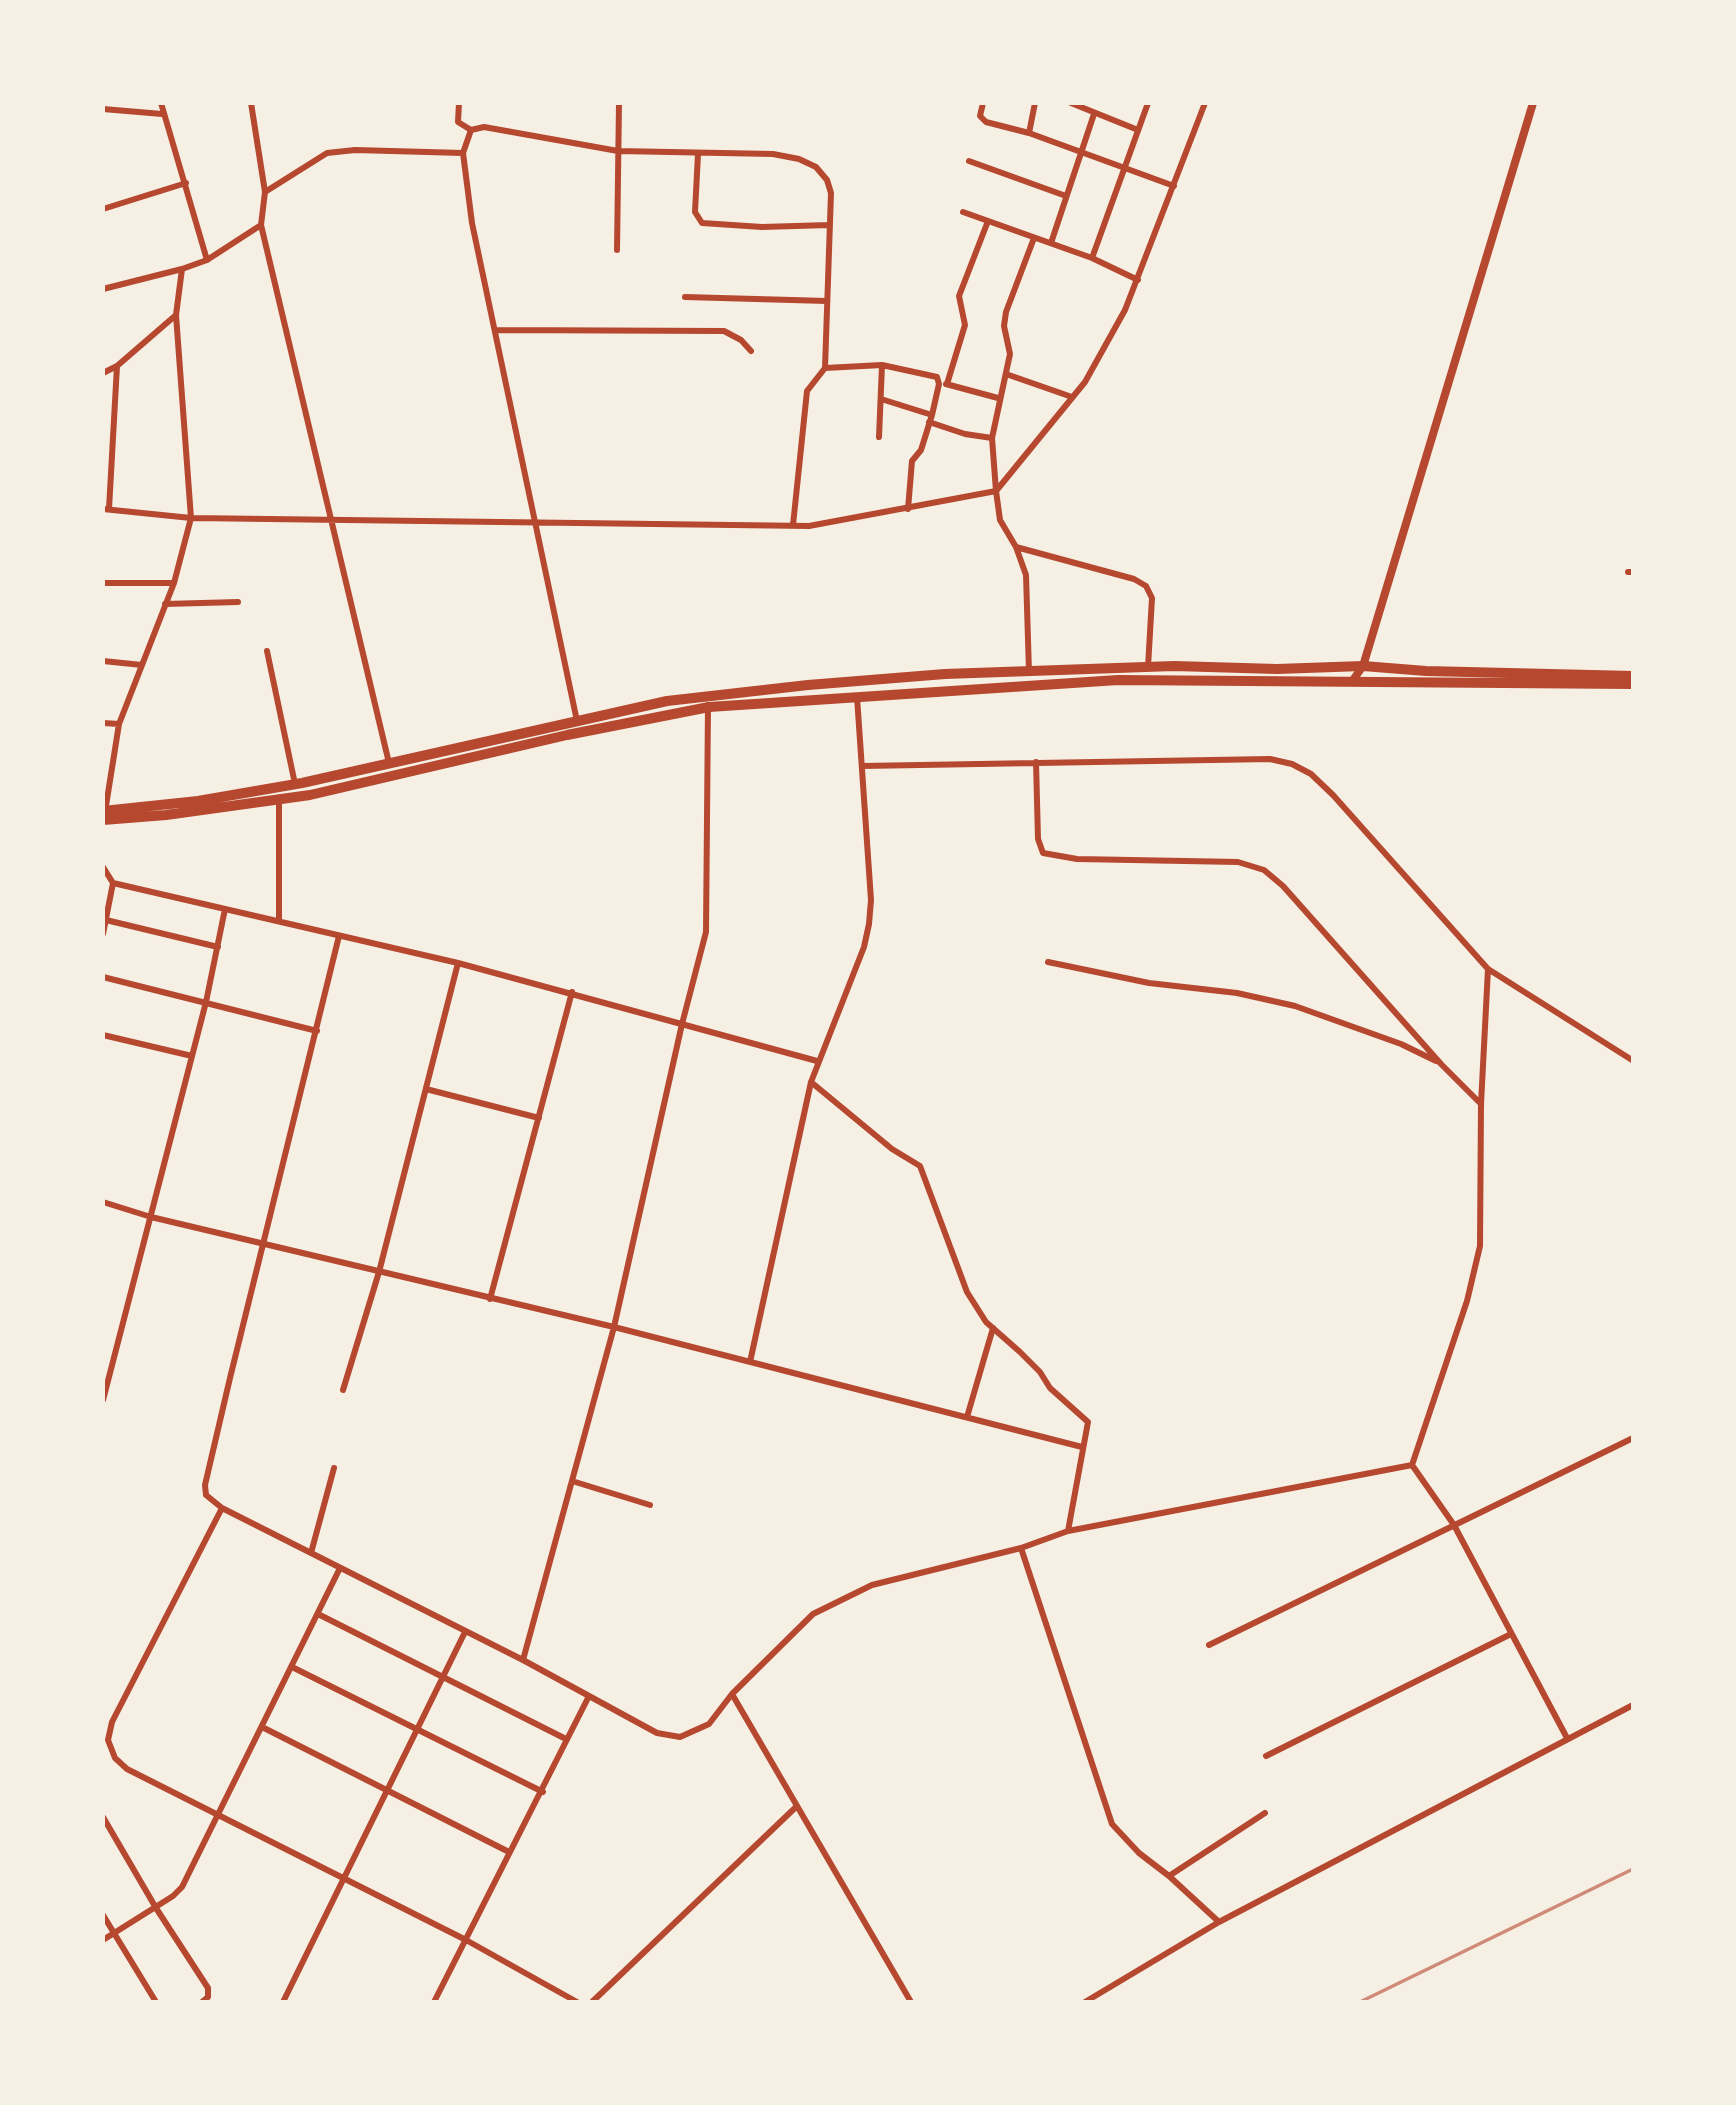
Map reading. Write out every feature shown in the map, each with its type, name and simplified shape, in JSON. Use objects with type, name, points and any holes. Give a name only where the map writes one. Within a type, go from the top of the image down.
[{"type":"main road","points":[[104,815],[295,784],[703,695],[939,675],[1148,667],[1363,666],[1440,672],[1633,676]]},
{"type":"main road","points":[[104,815],[279,800],[709,706],[1118,680],[1633,684]]},
{"type":"street","points":[[161,103],[162,114],[186,183],[207,260]]},
{"type":"street","points":[[251,103],[265,192],[261,225],[389,763]]},
{"type":"street","points":[[459,103],[458,122],[471,130],[484,127],[618,150],[773,154],[799,159],[816,167],[827,180],[831,193],[825,368],[810,385],[804,400],[793,525]]},
{"type":"street","points":[[617,250],[619,103]]},
{"type":"street","points":[[983,103],[981,119],[1029,133],[1123,170],[1174,186]]},
{"type":"street","points":[[1029,133],[1035,103]]},
{"type":"street","points":[[1071,103],[1138,130]]},
{"type":"street","points":[[1092,258],[1148,103]]},
{"type":"street","points":[[1353,680],[1363,666],[1533,103]]},
{"type":"street","points":[[117,366],[107,461],[106,509],[191,518],[808,526],[996,491],[1085,382],[1138,280],[1203,104]]},
{"type":"street","points":[[103,109],[162,114]]},
{"type":"street","points":[[1051,243],[1094,114]]},
{"type":"street","points":[[471,130],[463,153],[472,223],[577,722]]},
{"type":"street","points":[[265,192],[327,153],[355,150],[463,153]]},
{"type":"street","points":[[698,153],[695,212],[702,223],[762,228],[829,225]]},
{"type":"street","points":[[968,162],[1066,196]]},
{"type":"street","points":[[103,209],[186,183]]},
{"type":"street","points":[[962,212],[1092,258],[1138,280]]},
{"type":"street","points":[[947,384],[965,325],[959,296],[988,221]]},
{"type":"street","points":[[103,289],[207,260],[261,225]]},
{"type":"street","points":[[1029,672],[1027,575],[1016,547],[1000,520],[992,438],[998,398],[1010,354],[1004,326],[1006,312],[1034,237]]},
{"type":"street","points":[[104,815],[119,724],[174,583],[191,518],[176,315],[182,269]]},
{"type":"street","points":[[685,297],[827,301]]},
{"type":"street","points":[[103,373],[117,366],[176,315]]},
{"type":"street","points":[[495,330],[724,331],[741,340],[751,351]]},
{"type":"street","points":[[825,368],[882,365],[929,374],[947,384],[998,398]]},
{"type":"street","points":[[879,437],[882,365]]},
{"type":"street","points":[[1006,374],[1072,397]]},
{"type":"street","points":[[908,509],[912,461],[921,450],[939,381]]},
{"type":"street","points":[[881,399],[965,434],[992,438]]},
{"type":"street","points":[[1016,547],[1134,579],[1146,586],[1152,598],[1148,667]]},
{"type":"street","points":[[103,583],[174,583]]},
{"type":"street","points":[[165,604],[238,602]]},
{"type":"street","points":[[267,651],[295,784]]},
{"type":"street","points":[[103,661],[142,665]]},
{"type":"street","points":[[523,1660],[614,1327],[682,1024],[706,932],[709,706],[703,695]]},
{"type":"street","points":[[750,1362],[811,1082],[864,947],[869,924],[856,695]]},
{"type":"street","points":[[103,723],[119,724]]},
{"type":"street","points":[[862,766],[1270,758],[1292,764],[1311,774],[1333,795],[1488,969],[1632,1060]]},
{"type":"street","points":[[1036,762],[1038,839],[1043,853],[1077,859],[1238,862],[1264,870],[1292,897],[1441,1064],[1481,1104]]},
{"type":"street","points":[[279,800],[279,920]]},
{"type":"street","points":[[103,867],[113,883],[103,934]]},
{"type":"street","points":[[113,883],[458,963],[817,1061]]},
{"type":"street","points":[[103,1400],[206,1002],[225,909]]},
{"type":"street","points":[[106,920],[218,947]]},
{"type":"street","points":[[339,936],[205,1485],[210,1501],[669,1737],[689,1735],[709,1724],[732,1694],[813,1614],[872,1585],[1021,1548],[1068,1531],[1412,1465]]},
{"type":"street","points":[[1048,962],[1149,983],[1237,993],[1295,1006],[1401,1044],[1441,1064]]},
{"type":"street","points":[[343,1390],[379,1272],[458,963]]},
{"type":"street","points":[[1412,1465],[1476,1268],[1480,1246],[1481,1104],[1488,969]]},
{"type":"street","points":[[103,977],[317,1031]]},
{"type":"street","points":[[490,1299],[572,992]]},
{"type":"street","points":[[103,1035],[192,1056]]},
{"type":"street","points":[[811,1082],[892,1149],[919,1166],[967,1292],[993,1328],[1041,1372],[1050,1388],[1084,1416],[1088,1429],[1082,1447],[1068,1531]]},
{"type":"street","points":[[426,1088],[539,1118]]},
{"type":"street","points":[[103,1202],[151,1217],[614,1327],[1082,1447]]},
{"type":"street","points":[[967,1417],[993,1328]]},
{"type":"street","points":[[1209,1645],[1633,1438]]},
{"type":"street","points":[[1412,1465],[1454,1525],[1567,1738]]},
{"type":"street","points":[[311,1553],[334,1468]]},
{"type":"street","points":[[572,1480],[650,1505]]},
{"type":"street","points":[[222,1508],[112,1722],[108,1740],[110,1749],[127,1769],[466,1940],[577,2002]]},
{"type":"street","points":[[1021,1548],[1112,1824],[1139,1853],[1169,1876],[1219,1922]]},
{"type":"street","points":[[103,1940],[156,1908],[183,1887],[340,1568]]},
{"type":"street","points":[[318,1614],[566,1739]]},
{"type":"street","points":[[283,2002],[465,1632]]},
{"type":"street","points":[[1266,1756],[1511,1634]]},
{"type":"street","points":[[292,1667],[542,1791]]},
{"type":"street","points":[[732,1694],[911,2002]]},
{"type":"street","points":[[434,2002],[589,1696]]},
{"type":"street","points":[[1085,2002],[1219,1922],[1633,1705]]},
{"type":"street","points":[[103,1717],[112,1722]]},
{"type":"street","points":[[262,1727],[509,1852]]},
{"type":"street","points":[[592,2002],[797,1806]]},
{"type":"street","points":[[1169,1876],[1265,1813]]},
{"type":"street","points":[[103,1817],[156,1908],[208,1989],[208,1997],[202,2002]]},
{"type":"street","points":[[103,1915],[156,2002]]},
{"type":"railway","points":[[1360,2002],[1633,1869]]}]
